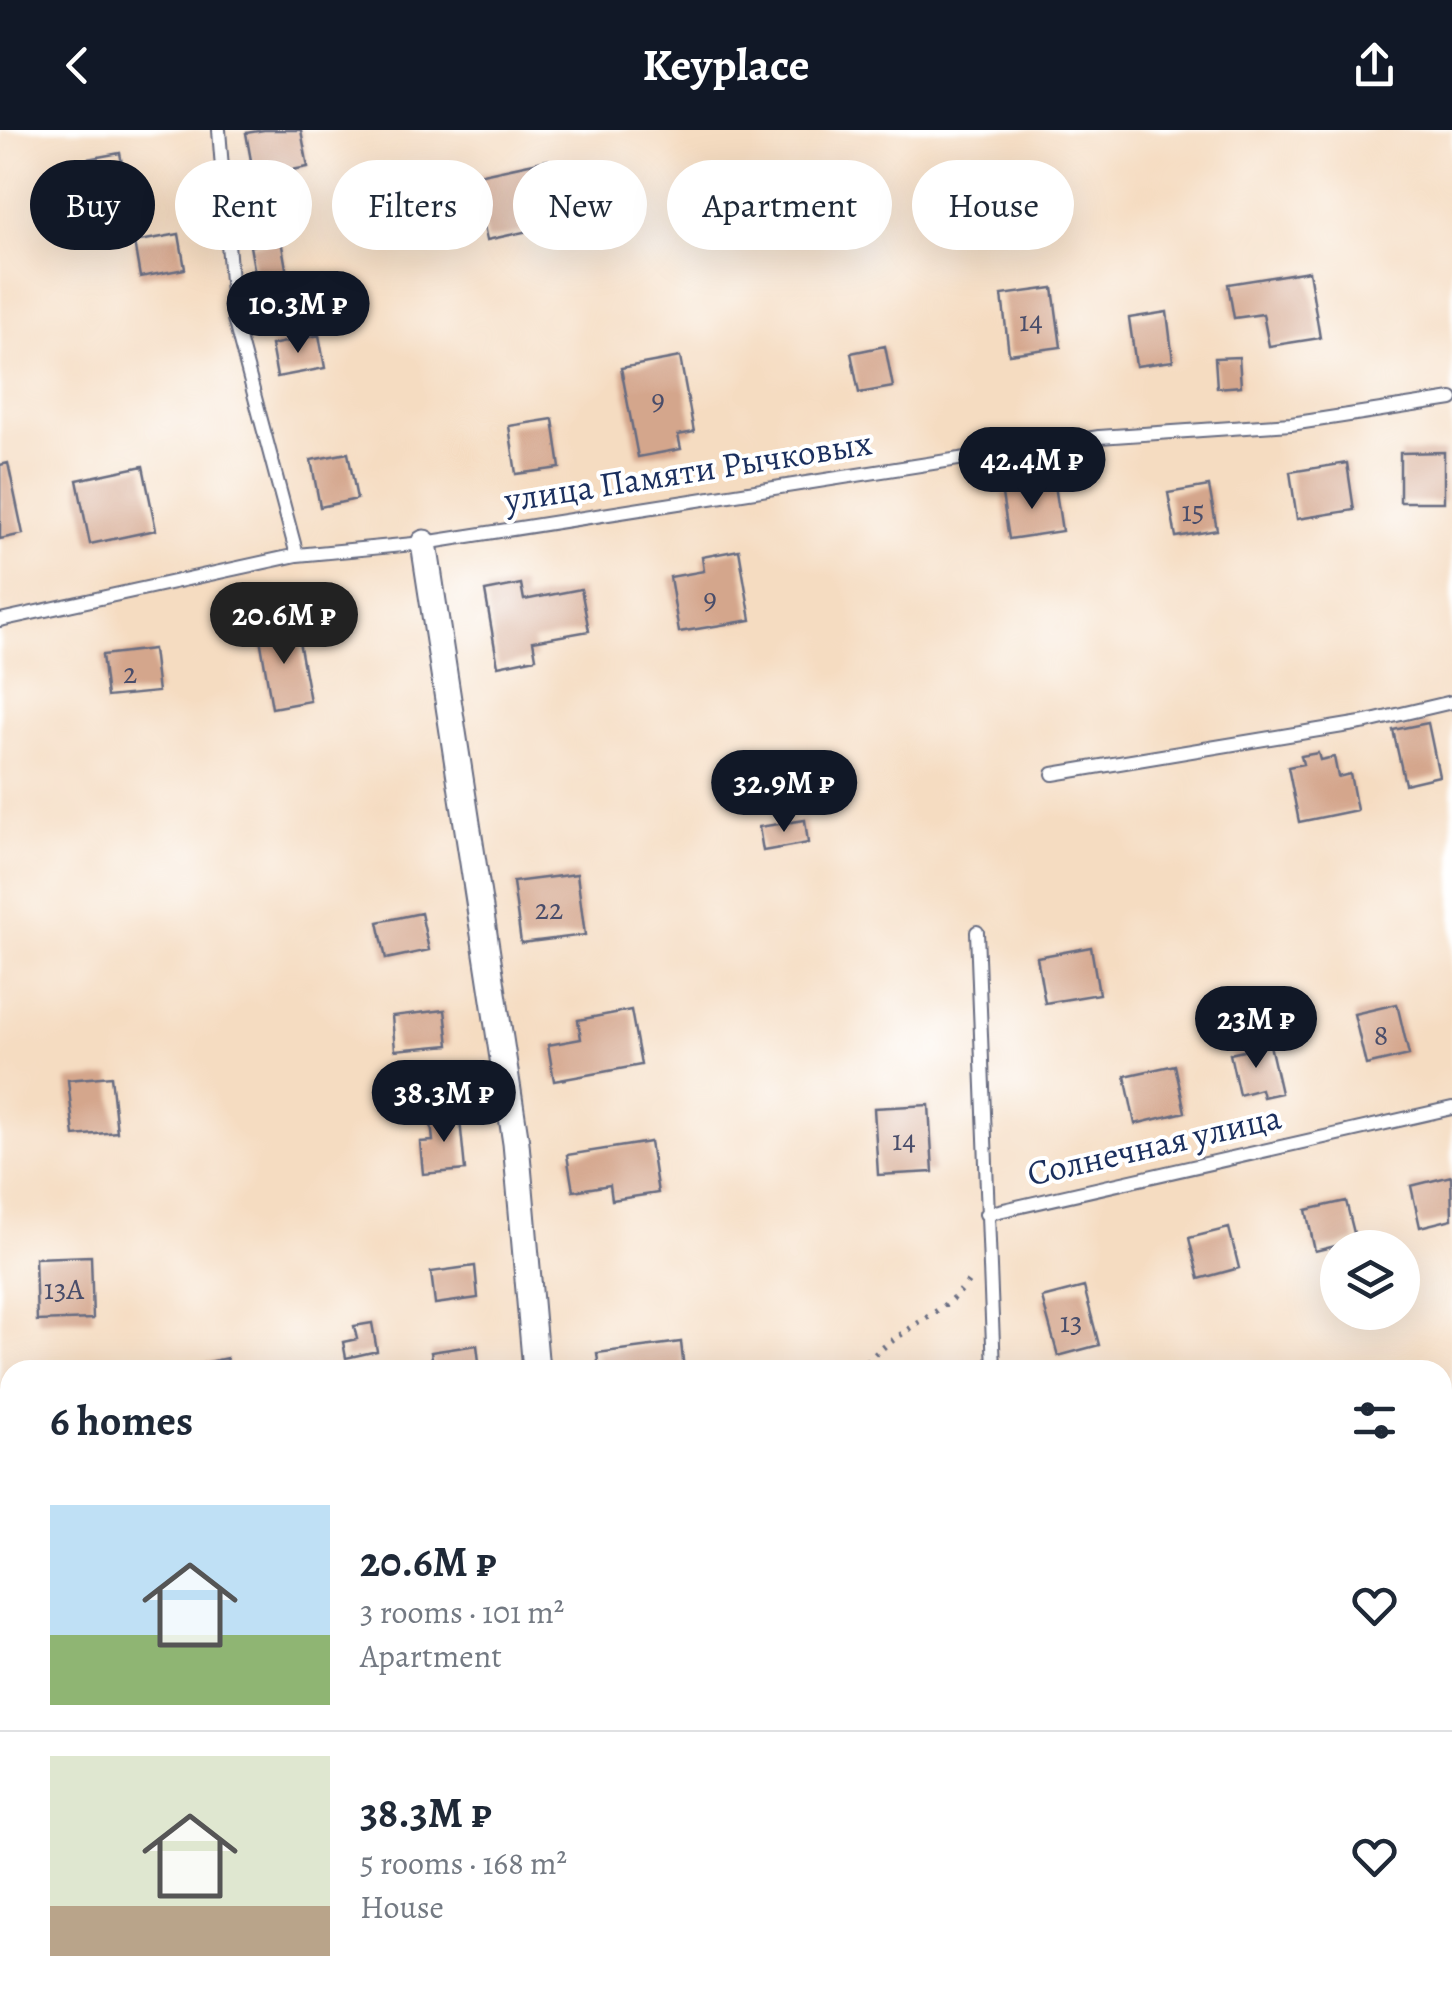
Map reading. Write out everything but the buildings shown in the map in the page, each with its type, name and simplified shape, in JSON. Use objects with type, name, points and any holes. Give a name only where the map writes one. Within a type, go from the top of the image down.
[{"type":"street","points":[[424,543],[516,1142],[535,1360]]},
{"type":"lane","points":[[219,130],[234,319],[297,555]]},
{"type":"lane","name":"улица Памяти Рычковых","points":[[0,620],[297,555],[424,543],[1100,438],[1291,424],[1450,400]]},
{"type":"lane","points":[[1053,774],[1368,722],[1452,702]]},
{"type":"lane","points":[[977,932],[993,1360]]},
{"type":"lane","name":"Солнечная улица","points":[[986,1214],[1452,1108]]},
{"type":"path","points":[[873,1360],[919,1322],[954,1300],[975,1274]]}]
